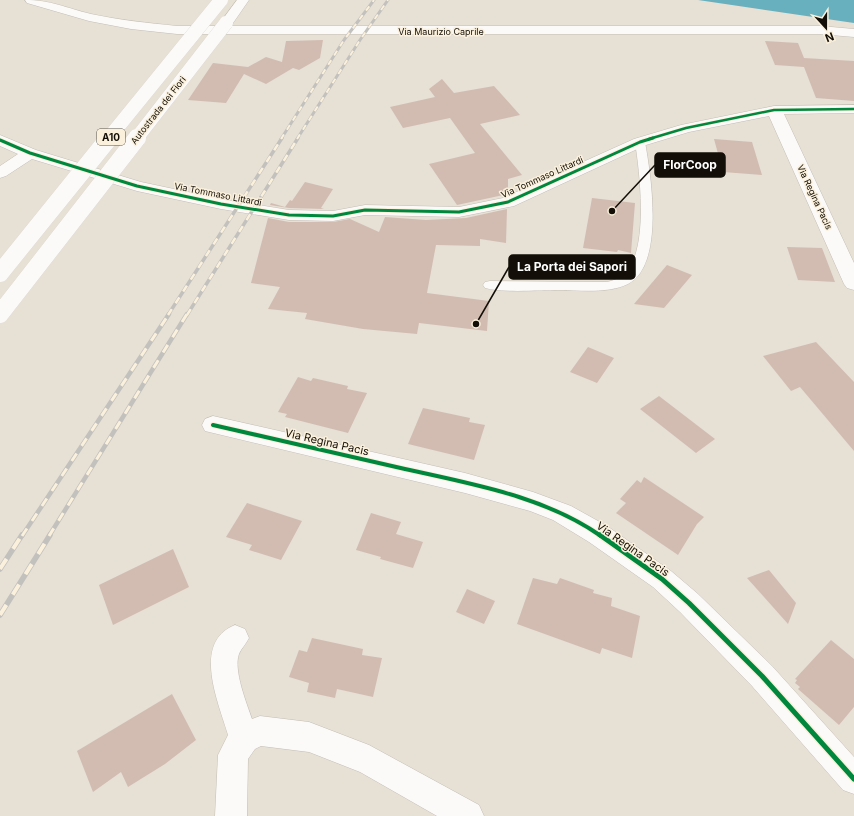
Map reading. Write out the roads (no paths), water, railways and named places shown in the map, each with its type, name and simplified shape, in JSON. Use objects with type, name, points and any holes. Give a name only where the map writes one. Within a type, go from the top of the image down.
[{"type":"main road","name":"Via Maurizio Caprile","points":[[31,0],[89,17],[131,25],[177,30],[820,30],[854,33]]},
{"type":"main road","name":"Autostrada dei Fiori","points":[[0,273],[221,0]]},
{"type":"main road","name":"Autostrada dei Fiori","points":[[0,314],[243,0]]},
{"type":"main road","name":"Via Tommaso Littardi","points":[[0,140],[30,153],[137,186],[221,204],[289,215],[333,216],[365,210],[437,213],[459,212],[508,202],[640,142],[686,128],[774,110],[854,109]]},
{"type":"main road","name":"Via Regina Pacis","points":[[774,110],[811,187],[854,284]]},
{"type":"main road","points":[[0,173],[30,153]]},
{"type":"main road","name":"Via Regina Pacis","points":[[213,425],[465,483],[533,502],[562,513],[598,534],[662,579],[689,603],[762,676],[812,734],[854,779]]},
{"type":"main road","points":[[235,638],[227,650],[224,663],[227,681],[244,738]]},
{"type":"main road","points":[[231,816],[233,754],[244,738],[260,731],[309,737],[369,760],[468,816]]},
{"type":"lane","points":[[490,285],[607,286],[621,283],[633,274],[645,245],[646,172],[640,142]]},
{"type":"water","points":[[698,0],[854,0],[854,23]]},
{"type":"railway","points":[[281,139],[344,40],[374,0]]},
{"type":"railway","points":[[297,139],[360,40],[388,0]]},
{"type":"railway","points":[[168,315],[282,138]]},
{"type":"railway","points":[[187,315],[298,138]]},
{"type":"railway","points":[[22,536],[169,314]]},
{"type":"railway","points":[[49,536],[187,314]]},
{"type":"railway","points":[[0,569],[22,535]]},
{"type":"railway","points":[[0,615],[50,535]]},
{"type":"place","name":"FlorCoop","points":[[612,211]]},
{"type":"place","name":"La Porta dei Sapori","points":[[476,324]]}]
